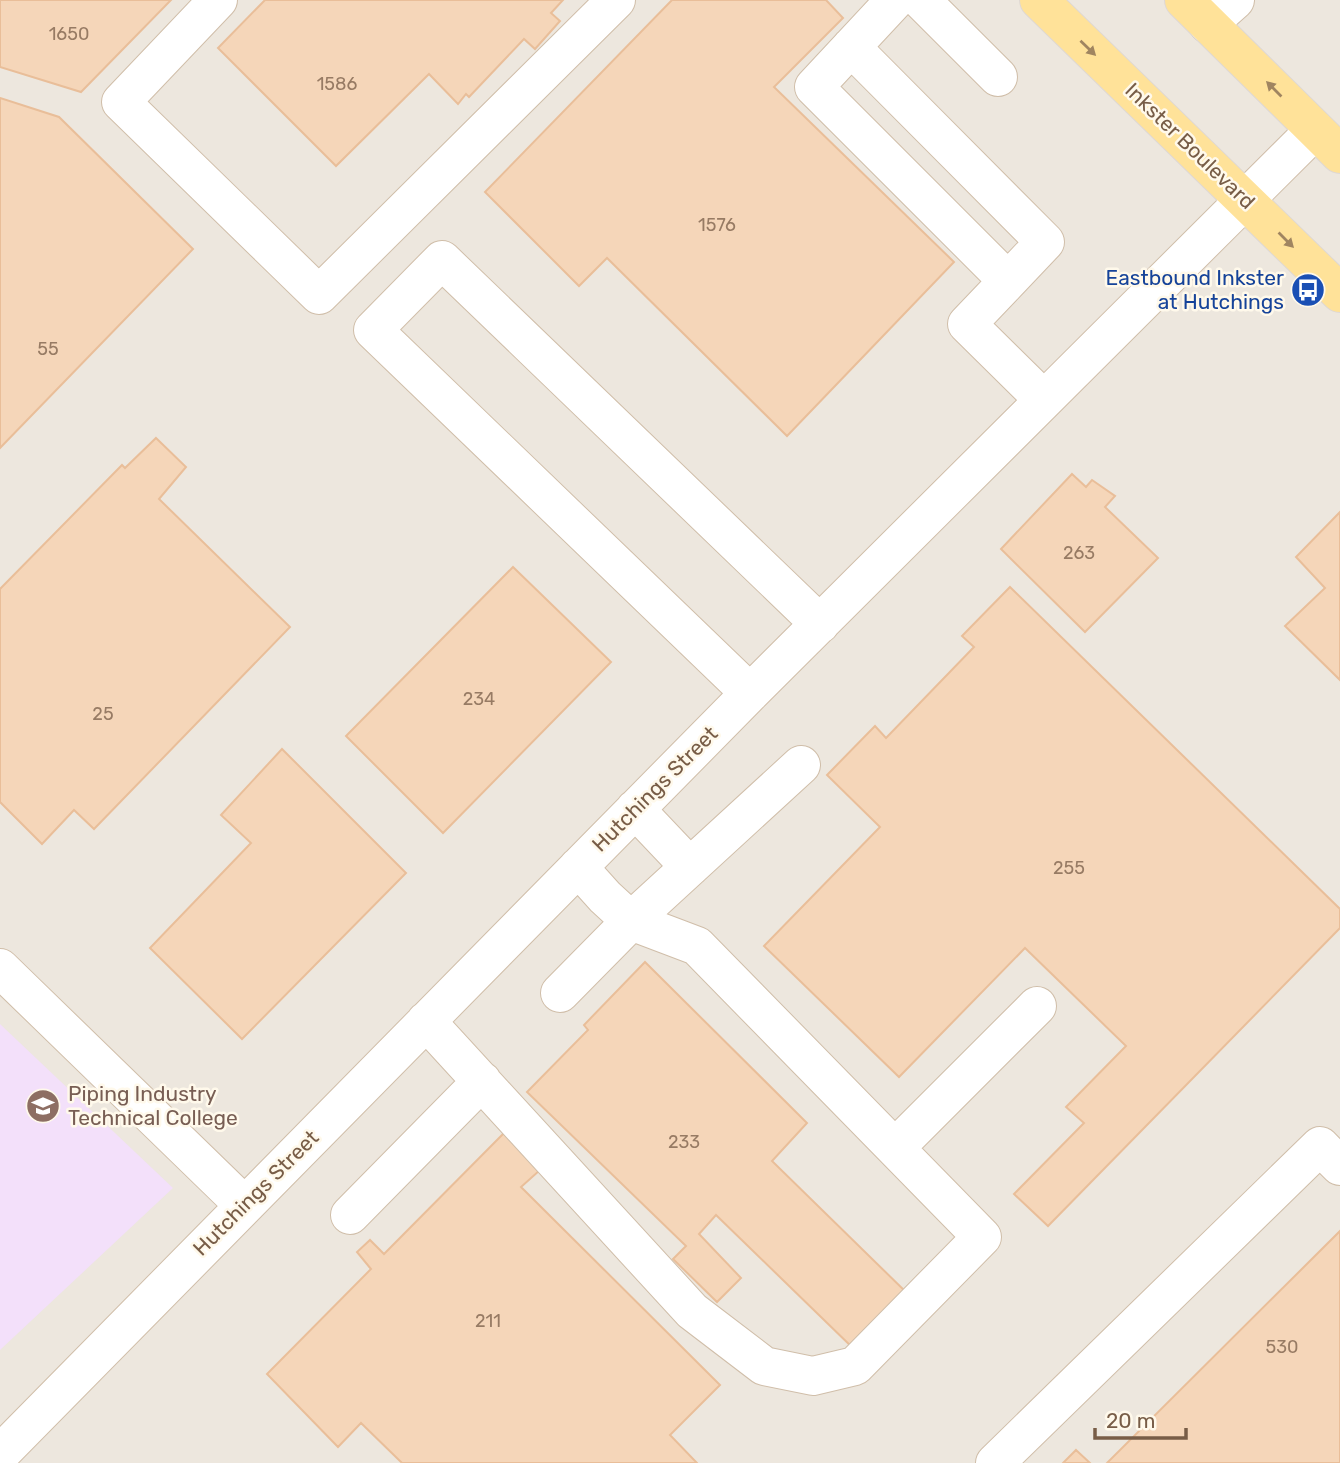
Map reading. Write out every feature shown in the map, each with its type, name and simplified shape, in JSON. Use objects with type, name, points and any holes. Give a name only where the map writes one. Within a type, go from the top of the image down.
[{"type":"main road","name":"Inkster Boulevard","points":[[1039,0],[1340,293]]},
{"type":"main road","points":[[1209,8],[1328,142]]},
{"type":"street","points":[[218,0],[121,102],[319,295],[616,0]]},
{"type":"street","points":[[895,0],[814,87],[1008,281]]},
{"type":"street","points":[[922,0],[998,76]]},
{"type":"street","points":[[851,47],[1045,242],[967,324],[1043,399]]},
{"type":"street","name":"Hutchings Street","points":[[0,1454],[1043,399],[1245,200],[1328,142]]},
{"type":"street","points":[[750,693],[373,330],[442,260],[820,624]]},
{"type":"street","points":[[560,993],[631,921],[801,765]]},
{"type":"street","points":[[635,809],[690,867]]},
{"type":"street","points":[[426,1021],[692,1311],[764,1366],[813,1376],[855,1366],[982,1237],[697,946],[631,921],[578,867]]},
{"type":"street","points":[[0,968],[244,1205]]},
{"type":"street","points":[[896,1147],[1037,1006]]},
{"type":"street","points":[[350,1215],[482,1081]]},
{"type":"street","points":[[995,1463],[1320,1146],[1340,1166]]},
{"type":"shaded area","points":[[0,0],[1340,0],[1340,1463],[0,1463]]},
{"type":"shaded area","name":"Piping Industry Technical College","points":[[0,1024],[173,1188],[0,1350]]},
{"type":"building","points":[[0,0],[171,0],[81,92],[0,67]]},
{"type":"building","points":[[265,0],[563,0],[551,13],[560,21],[535,49],[524,39],[469,97],[466,94],[458,104],[429,74],[336,166],[218,48]]},
{"type":"building","points":[[672,0],[826,0],[843,18],[774,87],[954,262],[787,436],[607,258],[579,286],[485,192]]},
{"type":"building","points":[[0,98],[59,117],[193,249],[0,448]]},
{"type":"building","points":[[156,438],[186,467],[159,499],[290,627],[94,829],[74,810],[42,844],[0,802],[0,589],[122,465],[125,468]]},
{"type":"building","points":[[1072,474],[1086,487],[1092,480],[1115,496],[1105,507],[1158,558],[1085,632],[1001,549]]},
{"type":"building","points":[[1340,512],[1340,680],[1285,626],[1325,588],[1296,557]]},
{"type":"building","points":[[513,567],[611,662],[443,833],[346,736]]},
{"type":"building","points":[[1010,587],[1340,909],[1340,928],[1048,1226],[1014,1194],[1084,1123],[1066,1107],[1126,1046],[1025,948],[899,1077],[764,946],[880,827],[827,775],[875,726],[886,738],[974,647],[962,636]]},
{"type":"building","points":[[282,749],[406,873],[242,1039],[150,948],[251,843],[221,815]]},
{"type":"building","points":[[645,962],[807,1123],[772,1161],[909,1295],[856,1351],[716,1215],[699,1234],[741,1278],[717,1302],[673,1259],[686,1246],[527,1092],[588,1030],[584,1025]]},
{"type":"building","points":[[504,1133],[540,1170],[521,1187],[720,1385],[670,1435],[697,1463],[402,1463],[361,1423],[338,1447],[267,1374],[371,1269],[357,1252],[370,1240],[384,1254]]},
{"type":"building","points":[[1340,1231],[1340,1463],[1107,1463]]},
{"type":"building","points":[[1076,1450],[1090,1463],[1063,1463]]},
{"type":"place","name":"Eastbound Inkster at Hutchings","points":[[1308,290]]},
{"type":"place","name":"Piping Industry Technical College","points":[[43,1106]]}]
